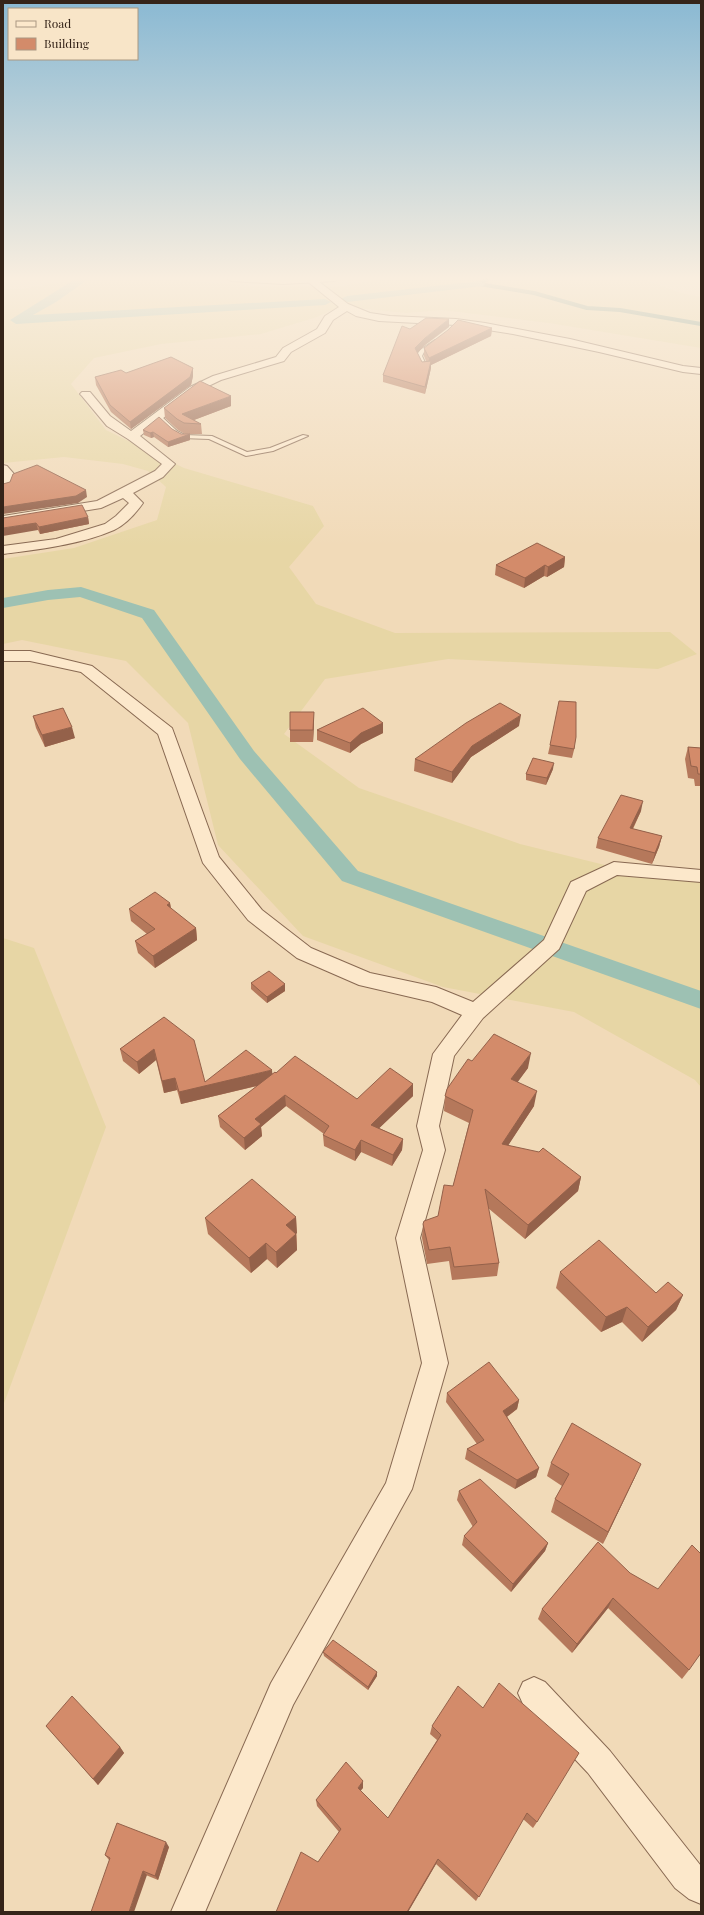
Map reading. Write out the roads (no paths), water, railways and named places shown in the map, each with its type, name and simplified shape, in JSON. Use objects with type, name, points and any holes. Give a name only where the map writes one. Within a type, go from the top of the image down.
[{"type":"street","points":[[132,436],[194,389],[217,378],[252,367]]},
{"type":"street","points":[[675,367],[701,371]]},
{"type":"street","points":[[3,520],[101,504],[159,474],[169,464],[132,436],[120,431],[105,420],[86,394]]},
{"type":"street","points":[[3,469],[8,474],[6,485],[3,486]]},
{"type":"street","points":[[3,550],[58,543],[110,527],[121,519],[136,503],[125,492]]},
{"type":"street","points":[[3,656],[30,656],[86,669],[166,732],[210,859],[255,915],[304,953],[366,980],[436,995],[476,1012]]},
{"type":"street","points":[[188,1912],[282,1694],[398,1489],[435,1363],[408,1238],[434,1150],[428,1126],[444,1054],[476,1012],[552,944],[578,887],[614,868],[701,876]]},
{"type":"street","points":[[534,1693],[598,1762],[687,1876],[701,1888]]},
{"type":"lane","points":[[159,417],[184,437],[210,437],[246,454],[271,450],[305,436]]},
{"type":"waterway","points":[[3,603],[48,595],[81,592],[148,614],[247,755],[350,876],[701,1000]]}]
